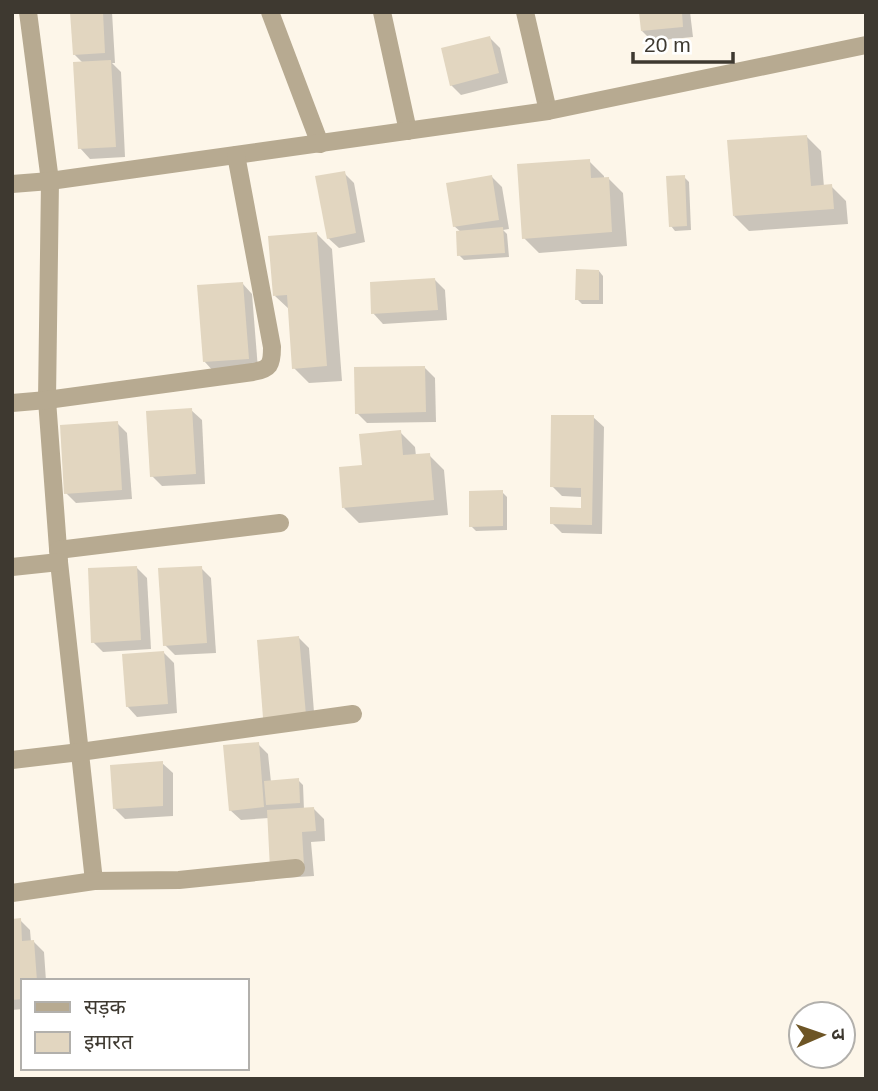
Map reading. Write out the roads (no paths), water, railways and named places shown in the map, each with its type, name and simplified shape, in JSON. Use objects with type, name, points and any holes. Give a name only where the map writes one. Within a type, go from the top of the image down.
[{"type":"street","points":[[28,12],[50,181],[47,400],[59,556],[94,881]]},
{"type":"street","points":[[270,12],[320,144]]},
{"type":"street","points":[[382,12],[408,131]]},
{"type":"street","points":[[525,12],[548,111]]},
{"type":"street","points":[[12,184],[50,181],[548,111],[866,45]]},
{"type":"street","points":[[12,403],[253,372],[269,366],[272,347],[236,155]]},
{"type":"street","points":[[12,566],[59,556],[280,523]]},
{"type":"street","points":[[12,760],[353,714]]},
{"type":"street","points":[[12,893],[94,881],[179,880],[296,868]]}]
